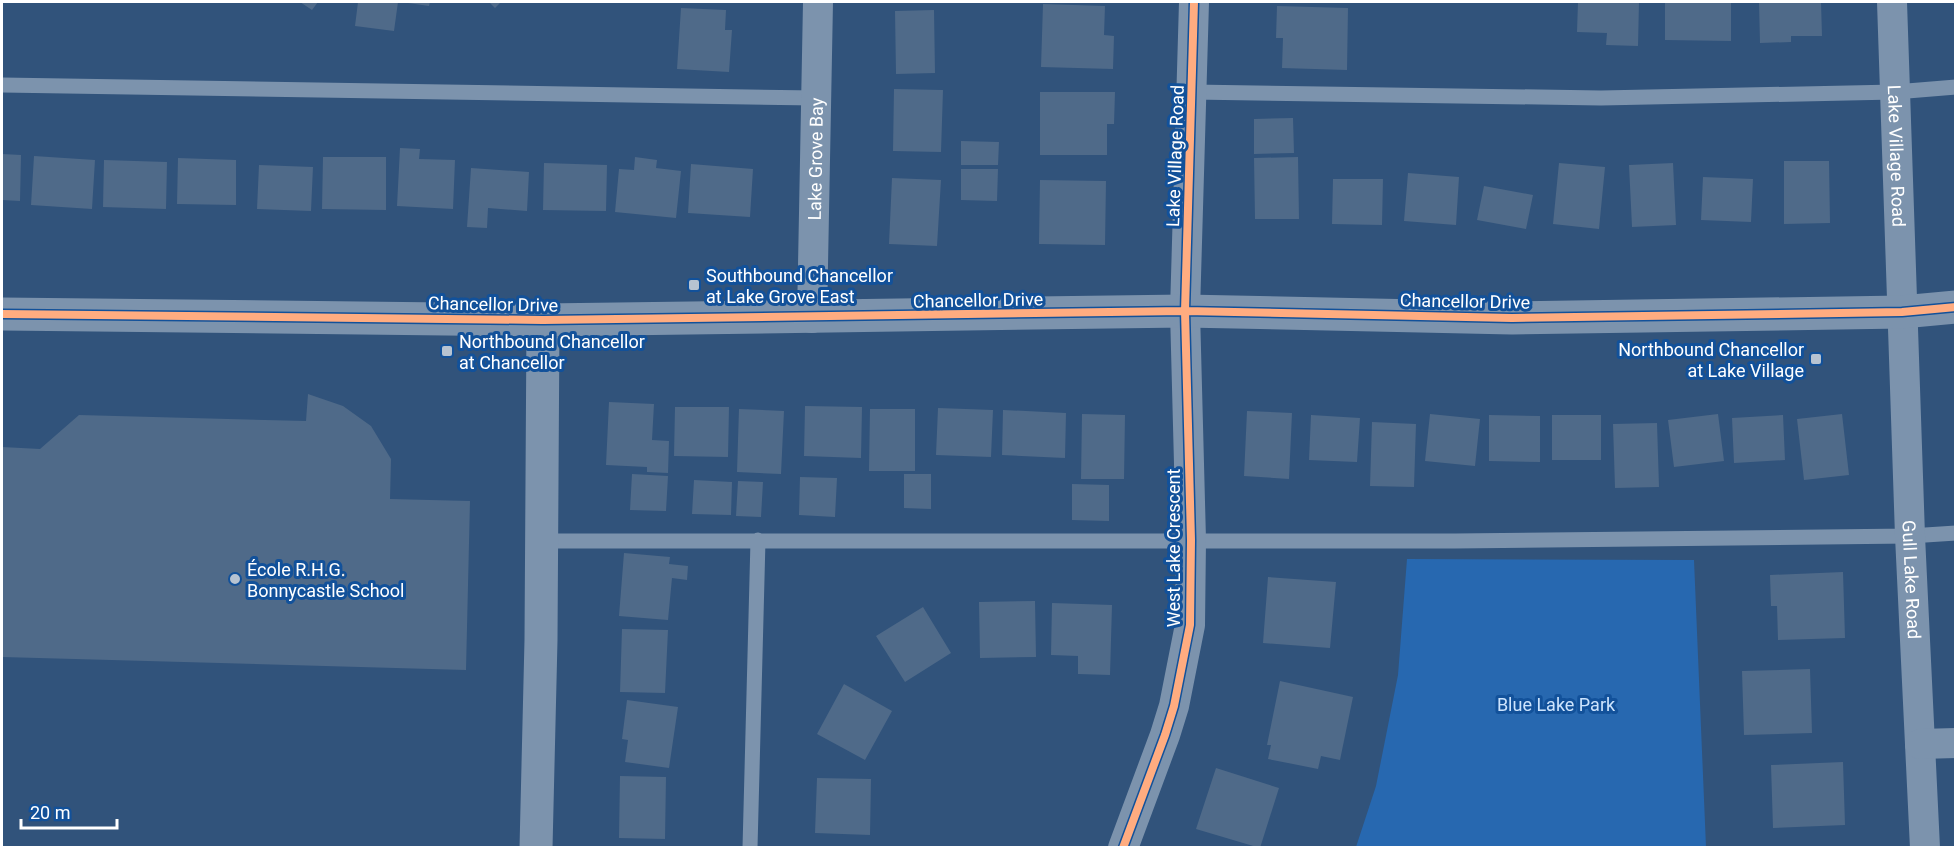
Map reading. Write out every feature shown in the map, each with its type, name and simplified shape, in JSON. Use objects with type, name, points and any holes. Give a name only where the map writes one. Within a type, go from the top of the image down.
[{"type":"street","name":"Lake Grove Bay","points":[[812,318],[818,2]]},
{"type":"street","name":"Lake Village Road","points":[[1185,311],[1194,2]]},
{"type":"street","name":"Lake Village Road","points":[[1892,2],[1902,312]]},
{"type":"street","name":"Chancellor Drive","points":[[2,314],[543,320],[1185,311],[1512,318],[1902,312],[1956,307]]},
{"type":"street","name":"West Lake Crescent","points":[[1123,848],[1174,706],[1190,625],[1191,540],[1185,311]]},
{"type":"street","name":"Gull Lake Road","points":[[1902,312],[1925,848]]},
{"type":"street","name":"Chancellor Drive","points":[[536,848],[543,320]]},
{"type":"street","points":[[1920,744],[1956,743]]},
{"type":"lane","points":[[2,85],[816,98]]},
{"type":"lane","points":[[1192,92],[1601,98],[1895,92],[1956,87]]},
{"type":"lane","points":[[541,541],[1455,541],[1910,536],[1956,533]]},
{"type":"lane","points":[[750,848],[758,540]]},
{"type":"green space","name":"Blue Lake Park","points":[[1407,559],[1694,560],[1706,847],[1356,847],[1376,786],[1398,675]]},
{"type":"building","points":[[300,2],[318,2],[312,10]]},
{"type":"building","points":[[358,2],[398,2],[394,31],[355,26]]},
{"type":"building","points":[[401,2],[430,2],[429,6]]},
{"type":"building","points":[[489,2],[501,2],[495,8]]},
{"type":"building","points":[[1578,2],[1639,2],[1638,46],[1606,45],[1607,33],[1577,32]]},
{"type":"building","points":[[1665,2],[1731,2],[1731,41],[1665,40]]},
{"type":"building","points":[[1759,2],[1821,2],[1822,36],[1791,36],[1791,42],[1760,43]]},
{"type":"building","points":[[1043,4],[1105,6],[1104,35],[1114,36],[1113,69],[1041,67]]},
{"type":"building","points":[[1277,6],[1348,8],[1347,70],[1282,68],[1283,38],[1276,38]]},
{"type":"building","points":[[681,8],[726,10],[725,30],[732,30],[729,72],[677,69]]},
{"type":"building","points":[[934,10],[935,73],[896,74],[895,11]]},
{"type":"building","points":[[894,89],[943,90],[941,152],[893,151]]},
{"type":"building","points":[[1040,92],[1115,92],[1114,124],[1107,124],[1107,155],[1040,155]]},
{"type":"building","points":[[1293,118],[1294,153],[1254,154],[1254,119]]},
{"type":"building","points":[[961,141],[999,142],[998,165],[961,165]]},
{"type":"building","points":[[400,148],[420,149],[419,159],[455,160],[453,209],[397,206]]},
{"type":"building","points":[[2,154],[21,155],[20,201],[2,200]]},
{"type":"building","points":[[34,156],[95,160],[92,209],[31,205]]},
{"type":"building","points":[[323,157],[386,157],[386,210],[322,209]]},
{"type":"building","points":[[635,157],[657,160],[656,168],[681,171],[676,218],[615,212],[619,169],[634,170]]},
{"type":"building","points":[[1298,157],[1299,219],[1255,219],[1254,158]]},
{"type":"building","points":[[178,158],[236,160],[236,205],[177,204]]},
{"type":"building","points":[[104,160],[167,162],[166,209],[103,207]]},
{"type":"building","points":[[1784,161],[1829,161],[1830,223],[1784,224]]},
{"type":"building","points":[[544,163],[607,165],[606,211],[543,210]]},
{"type":"building","points":[[1559,163],[1605,167],[1599,229],[1553,224]]},
{"type":"building","points":[[1673,163],[1676,225],[1632,227],[1629,165]]},
{"type":"building","points":[[691,164],[753,169],[750,217],[688,213]]},
{"type":"building","points":[[259,165],[313,167],[311,211],[257,209]]},
{"type":"building","points":[[471,168],[529,172],[527,211],[488,208],[487,228],[467,227]]},
{"type":"building","points":[[961,169],[998,169],[997,201],[961,200]]},
{"type":"building","points":[[1408,173],[1459,177],[1456,225],[1404,221]]},
{"type":"building","points":[[1703,177],[1753,179],[1751,222],[1701,220]]},
{"type":"building","points":[[892,178],[941,180],[937,246],[889,244]]},
{"type":"building","points":[[1333,179],[1383,179],[1382,225],[1332,224]]},
{"type":"building","points":[[1040,180],[1106,181],[1105,245],[1039,244]]},
{"type":"building","points":[[1484,186],[1533,195],[1526,229],[1477,220]]},
{"type":"building","name":"École R.H.G. Bonnycastle School","points":[[308,394],[343,406],[371,426],[391,459],[390,499],[470,501],[466,670],[2,657],[2,447],[40,449],[79,415],[306,421]]},
{"type":"building","points":[[609,402],[654,404],[652,440],[669,441],[668,473],[647,472],[647,467],[606,465]]},
{"type":"building","points":[[805,406],[862,407],[861,458],[804,456]]},
{"type":"building","points":[[675,407],[729,407],[728,457],[674,456]]},
{"type":"building","points":[[938,408],[993,410],[991,457],[936,455]]},
{"type":"building","points":[[739,409],[784,411],[781,474],[737,472]]},
{"type":"building","points":[[870,409],[915,409],[915,471],[869,471]]},
{"type":"building","points":[[1003,410],[1066,413],[1065,458],[1002,455]]},
{"type":"building","points":[[1247,411],[1292,413],[1289,479],[1244,476]]},
{"type":"building","points":[[1082,414],[1125,415],[1124,479],[1081,479]]},
{"type":"building","points":[[1430,414],[1480,419],[1475,466],[1425,461]]},
{"type":"building","points":[[1718,414],[1724,461],[1674,467],[1668,420]]},
{"type":"building","points":[[1842,414],[1849,475],[1804,480],[1797,419]]},
{"type":"building","points":[[1311,415],[1360,418],[1357,462],[1309,460]]},
{"type":"building","points":[[1489,415],[1540,416],[1540,462],[1489,461]]},
{"type":"building","points":[[1552,415],[1601,415],[1601,460],[1552,460]]},
{"type":"building","points":[[1783,415],[1785,460],[1734,463],[1732,418]]},
{"type":"building","points":[[1372,422],[1416,424],[1414,487],[1370,486]]},
{"type":"building","points":[[1657,423],[1659,487],[1615,488],[1613,424]]},
{"type":"building","points":[[632,474],[668,476],[666,511],[630,510]]},
{"type":"building","points":[[904,474],[931,474],[931,509],[904,508]]},
{"type":"building","points":[[800,477],[837,478],[835,517],[799,515]]},
{"type":"building","points":[[694,480],[732,482],[731,515],[692,514]]},
{"type":"building","points":[[738,481],[763,482],[761,517],[736,516]]},
{"type":"building","points":[[1072,484],[1109,485],[1109,521],[1072,520]]},
{"type":"building","points":[[624,553],[670,557],[669,564],[688,566],[687,580],[672,578],[668,620],[619,616]]},
{"type":"building","points":[[1843,572],[1845,638],[1778,640],[1777,606],[1771,606],[1770,575]]},
{"type":"building","points":[[1268,577],[1336,582],[1330,648],[1263,643]]},
{"type":"building","points":[[1035,601],[1036,657],[980,658],[979,602]]},
{"type":"building","points":[[1052,603],[1112,605],[1110,675],[1078,674],[1078,656],[1051,655]]},
{"type":"building","points":[[923,607],[951,653],[905,682],[876,636]]},
{"type":"building","points":[[622,629],[668,630],[665,693],[620,692]]},
{"type":"building","points":[[1810,669],[1812,733],[1744,735],[1742,671]]},
{"type":"building","points":[[1280,681],[1353,697],[1340,760],[1321,756],[1318,769],[1268,759],[1271,745],[1267,745]]},
{"type":"building","points":[[844,684],[892,711],[865,760],[817,734]]},
{"type":"building","points":[[627,700],[678,707],[669,768],[625,762],[628,740],[622,739]]},
{"type":"building","points":[[1843,762],[1845,825],[1773,828],[1771,765]]},
{"type":"building","points":[[1216,768],[1279,788],[1260,848],[1196,829]]},
{"type":"building","points":[[620,776],[666,777],[665,839],[619,838]]},
{"type":"building","points":[[817,778],[871,779],[870,835],[815,833]]},
{"type":"cycle path","points":[[1123,848],[1174,706],[1190,625],[1191,540],[1185,311],[1194,2]]},
{"type":"cycle path","points":[[2,314],[543,320],[1185,311],[1512,318],[1902,312],[1956,307]]},
{"type":"place","name":"Southbound Chancellor at Lake Grove East","points":[[694,285]]},
{"type":"place","name":"Northbound Chancellor at Chancellor","points":[[447,351]]},
{"type":"place","name":"Northbound Chancellor at Lake Village","points":[[1816,359]]},
{"type":"place","name":"École R.H.G. Bonnycastle School","points":[[235,579]]}]
